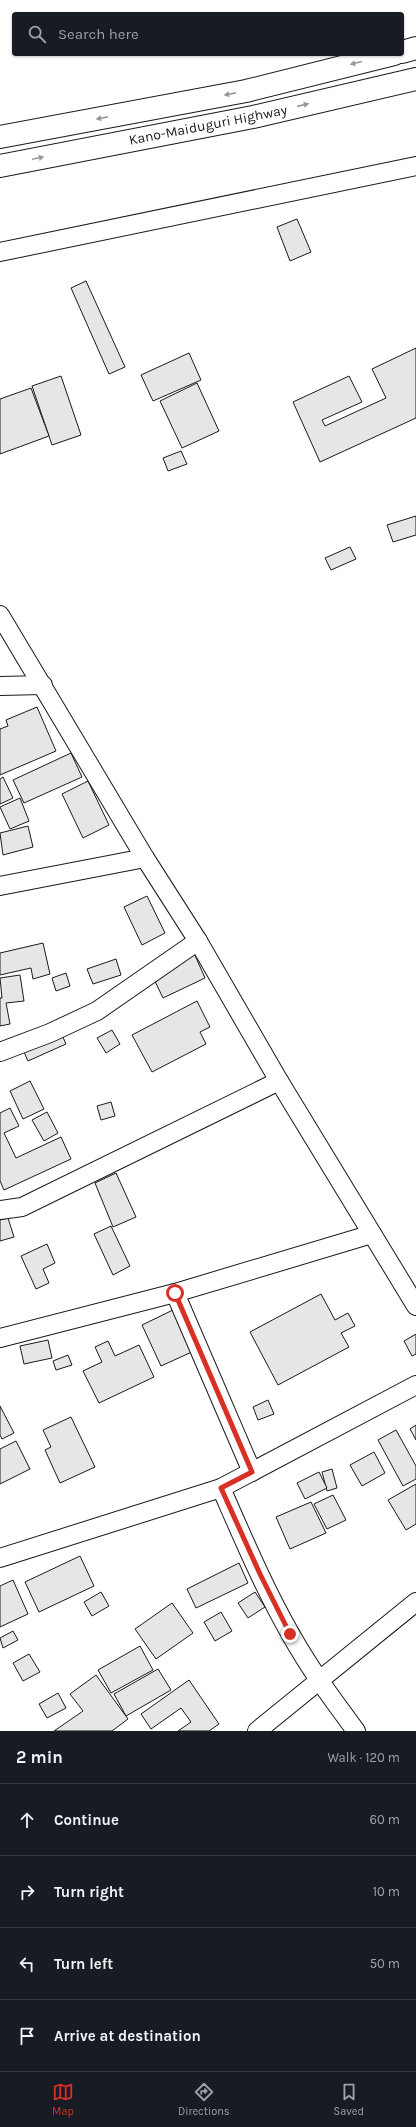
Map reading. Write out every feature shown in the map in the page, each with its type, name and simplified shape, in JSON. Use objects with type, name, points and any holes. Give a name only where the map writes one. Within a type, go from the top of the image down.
[{"type":"highway","points":[[404,51],[416,48]]},
{"type":"highway","name":"Kano-Maiduguri Highway","points":[[0,137],[246,91],[386,56]]},
{"type":"highway","name":"Kano-Maiduguri Highway","points":[[0,166],[253,117],[416,79]]},
{"type":"street","points":[[0,252],[416,166]]},
{"type":"street","points":[[0,615],[145,858],[198,941],[279,1082],[416,1306]]},
{"type":"street","points":[[0,686],[43,685]]},
{"type":"street","points":[[0,886],[145,858]]},
{"type":"street","points":[[0,1052],[50,1033],[97,1010],[198,941]]},
{"type":"street","points":[[0,1210],[22,1207],[279,1082]]},
{"type":"street","points":[[0,1338],[175,1293],[372,1234]]},
{"type":"street","points":[[175,1293],[252,1472]]},
{"type":"street","points":[[0,1558],[221,1488],[416,1385]]},
{"type":"street","points":[[221,1488],[290,1634],[319,1681],[356,1731]]},
{"type":"street","points":[[257,1731],[416,1602]]},
{"type":"building","points":[[297,219],[311,252],[290,261],[277,227]]},
{"type":"building","points":[[86,281],[125,367],[109,374],[71,288]]},
{"type":"building","points":[[416,348],[416,418],[320,462],[293,402],[349,376],[362,402],[322,420],[325,426],[386,398],[372,369]]},
{"type":"building","points":[[189,353],[201,380],[153,401],[141,375]]},
{"type":"building","points":[[61,376],[81,435],[52,445],[32,386]]},
{"type":"building","points":[[197,383],[219,431],[182,448],[160,401]]},
{"type":"building","points":[[31,388],[49,436],[0,454],[0,399]]},
{"type":"building","points":[[181,451],[187,464],[168,471],[163,458]]},
{"type":"building","points":[[416,516],[416,535],[393,542],[387,525]]},
{"type":"building","points":[[350,547],[356,559],[331,570],[325,558]]},
{"type":"building","points":[[37,707],[56,751],[0,775],[0,729],[8,726],[6,720]]},
{"type":"building","points":[[71,753],[82,777],[24,803],[13,780]]},
{"type":"building","points":[[3,777],[13,798],[0,804],[0,779]]},
{"type":"building","points":[[88,781],[109,825],[83,838],[62,794]]},
{"type":"building","points":[[20,798],[29,821],[10,829],[0,807]]},
{"type":"building","points":[[28,826],[33,847],[3,855],[0,833]]},
{"type":"building","points":[[147,896],[165,933],[142,945],[124,907]]},
{"type":"building","points":[[43,943],[50,974],[33,979],[31,968],[0,975],[0,953]]},
{"type":"building","points":[[194,953],[205,978],[163,998],[151,973]]},
{"type":"building","points":[[116,959],[121,975],[93,984],[87,969]]},
{"type":"building","points":[[66,973],[70,986],[56,991],[52,978]]},
{"type":"building","points":[[20,975],[24,1001],[6,1003],[10,1024],[0,1026],[0,998],[2,998],[0,978]]},
{"type":"building","points":[[197,1001],[210,1027],[200,1032],[206,1044],[152,1072],[132,1035]]},
{"type":"building","points":[[58,1026],[66,1044],[28,1061],[20,1043]]},
{"type":"building","points":[[112,1030],[120,1044],[106,1053],[97,1038]]},
{"type":"building","points":[[30,1081],[44,1109],[23,1119],[10,1091]]},
{"type":"building","points":[[111,1102],[115,1116],[101,1120],[97,1106]]},
{"type":"building","points":[[10,1108],[19,1126],[4,1133],[16,1158],[61,1137],[71,1159],[4,1190],[0,1181],[0,1113]]},
{"type":"building","points":[[47,1112],[58,1133],[44,1141],[32,1120]]},
{"type":"building","points":[[116,1173],[136,1217],[113,1227],[95,1183]]},
{"type":"building","points":[[8,1218],[14,1237],[0,1241],[0,1220]]},
{"type":"building","points":[[111,1226],[130,1266],[113,1275],[94,1234]]},
{"type":"building","points":[[47,1244],[55,1263],[43,1269],[49,1283],[36,1289],[21,1256]]},
{"type":"building","points":[[321,1294],[335,1320],[348,1313],[355,1326],[341,1333],[349,1347],[278,1385],[250,1332]]},
{"type":"building","points":[[175,1309],[194,1351],[161,1366],[142,1325]]},
{"type":"building","points":[[416,1334],[416,1354],[412,1356],[404,1341]]},
{"type":"building","points":[[48,1340],[52,1358],[24,1364],[20,1346]]},
{"type":"building","points":[[108,1341],[115,1356],[139,1345],[154,1377],[99,1403],[83,1371],[102,1362],[95,1347]]},
{"type":"building","points":[[68,1355],[72,1365],[56,1370],[53,1361]]},
{"type":"building","points":[[268,1400],[274,1414],[258,1420],[253,1407]]},
{"type":"building","points":[[0,1406],[14,1433],[2,1439],[0,1435]]},
{"type":"building","points":[[71,1417],[95,1467],[60,1483],[45,1450],[51,1447],[43,1430]]},
{"type":"building","points":[[416,1425],[416,1440],[410,1429]]},
{"type":"building","points":[[396,1430],[416,1466],[416,1479],[403,1486],[378,1440]]},
{"type":"building","points":[[16,1441],[30,1469],[0,1484],[0,1449]]},
{"type":"building","points":[[374,1452],[385,1473],[362,1486],[350,1465]]},
{"type":"building","points":[[332,1469],[337,1488],[327,1491],[322,1472]]},
{"type":"building","points":[[319,1472],[327,1488],[305,1499],[297,1483]]},
{"type":"building","points":[[416,1484],[416,1524],[406,1530],[388,1500]]},
{"type":"building","points":[[333,1495],[346,1520],[327,1529],[314,1504]]},
{"type":"building","points":[[311,1502],[326,1533],[290,1549],[276,1517]]},
{"type":"building","points":[[80,1556],[94,1586],[39,1612],[25,1582]]},
{"type":"building","points":[[239,1563],[248,1583],[196,1608],[187,1589]]},
{"type":"building","points":[[13,1580],[28,1614],[0,1627],[0,1586]]},
{"type":"building","points":[[101,1592],[109,1606],[92,1616],[84,1602]]},
{"type":"building","points":[[255,1592],[265,1607],[248,1618],[238,1603]]},
{"type":"building","points":[[172,1603],[193,1633],[156,1659],[135,1629]]},
{"type":"building","points":[[221,1612],[232,1631],[215,1641],[204,1622]]},
{"type":"building","points":[[13,1631],[18,1640],[3,1648],[0,1638]]},
{"type":"building","points":[[140,1646],[153,1670],[111,1693],[98,1670]]},
{"type":"building","points":[[29,1654],[40,1672],[23,1681],[13,1663]]},
{"type":"building","points":[[158,1669],[171,1690],[126,1716],[114,1694]]},
{"type":"building","points":[[96,1675],[128,1719],[112,1731],[54,1731],[83,1711],[70,1694]]},
{"type":"building","points":[[189,1680],[219,1724],[209,1731],[178,1731],[191,1722],[181,1708],[151,1729],[141,1714]]},
{"type":"building","points":[[58,1693],[66,1708],[47,1718],[39,1704]]},
{"type":"route","points":[[175,1293],[252,1472],[221,1488],[260,1574],[290,1634]]}]
